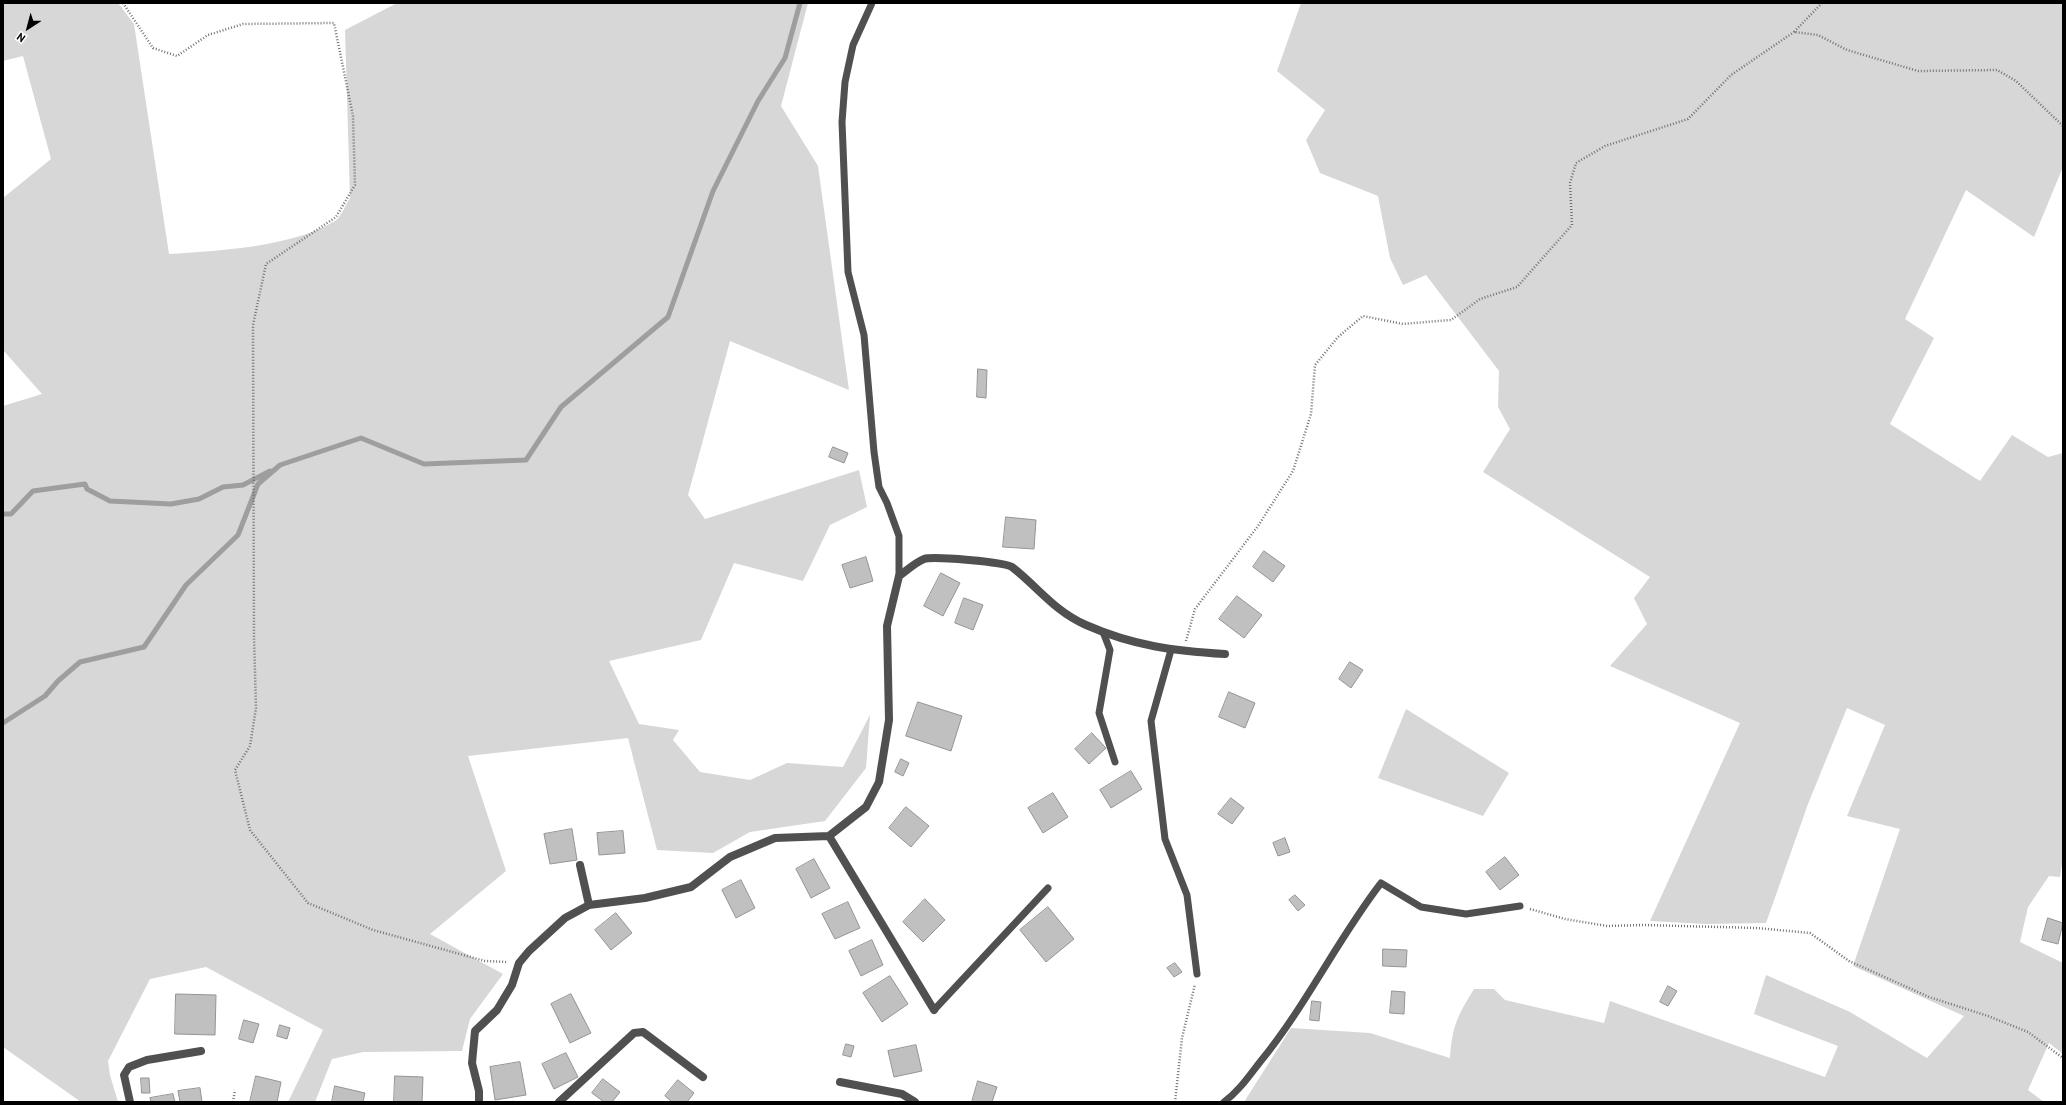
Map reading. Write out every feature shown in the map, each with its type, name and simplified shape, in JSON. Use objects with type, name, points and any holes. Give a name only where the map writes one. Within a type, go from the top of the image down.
[{"type":"street","points":[[479,1102],[479,1091],[472,1063],[475,1031],[497,1010],[512,985],[519,963],[529,951],[565,918],[589,904],[645,898],[691,887],[730,857],[775,838],[828,836],[866,807],[879,782],[889,720],[887,626],[899,576],[925,559],[967,560],[1010,566],[1061,612],[1103,632],[1136,644],[1171,650],[1225,654]]},
{"type":"street","points":[[828,836],[934,1010]]},
{"type":"street","points":[[580,865],[589,904]]},
{"type":"street","points":[[559,1102],[634,1033],[643,1032],[703,1077]]},
{"type":"street","points":[[130,1102],[124,1075],[129,1067],[147,1060],[201,1051]]},
{"type":"street","points":[[840,1082],[902,1094],[915,1102]]},
{"type":"lane","points":[[872,3],[853,45],[845,82],[842,122],[848,272],[864,335],[874,452],[879,486],[887,502],[899,536],[899,576]]},
{"type":"lane","points":[[1103,632],[1110,650],[1099,714],[1115,762]]},
{"type":"lane","points":[[1171,650],[1151,721],[1165,839],[1187,895],[1197,974]]},
{"type":"lane","points":[[1224,1102],[1233,1095],[1273,1046],[1360,911],[1381,883],[1421,907],[1466,914],[1520,906]]},
{"type":"lane","points":[[934,1010],[1048,888]]},
{"type":"path","points":[[123,3],[154,48],[177,56],[208,35],[244,24],[334,23],[353,116],[356,185],[336,217],[266,264],[253,325],[254,629],[256,708],[250,746],[235,770],[250,830],[308,903],[373,930],[485,961],[519,963]]},
{"type":"path","points":[[1182,651],[1196,609],[1258,526],[1293,471],[1310,414],[1315,364],[1338,337],[1363,316],[1403,324],[1451,320],[1480,299],[1517,287],[1572,225],[1570,182],[1576,163],[1605,146],[1688,119],[1731,75],[1794,32],[1822,3]]},
{"type":"path","points":[[1794,32],[1818,34],[1847,50],[1918,71],[1997,70],[2016,81],[2063,126]]},
{"type":"path","points":[[1520,906],[1565,919],[1607,926],[1644,925],[1757,928],[1810,933],[1849,961],[1929,997],[1988,1016],[2028,1032],[2063,1058]]},
{"type":"path","points":[[1175,1102],[1182,1038],[1197,974]]},
{"type":"path","points":[[233,1102],[235,1090]]},
{"type":"shaded area","points":[[3,3],[118,3],[134,24],[169,254],[232,249],[276,242],[298,237],[318,230],[337,219],[350,198],[345,30],[397,3],[808,3],[781,106],[818,166],[849,390],[730,341],[688,495],[705,519],[859,470],[867,507],[830,525],[803,581],[734,563],[701,640],[609,661],[639,724],[679,730],[673,740],[700,772],[750,780],[787,763],[843,767],[870,715],[866,768],[825,821],[750,832],[713,853],[657,850],[628,738],[468,756],[506,871],[430,934],[503,974],[470,1019],[462,1051],[363,1052],[332,1059],[315,1102],[288,1102],[323,1030],[206,967],[150,979],[108,1061],[110,1075],[118,1102],[81,1102],[3,1047],[3,406],[42,394],[3,350],[3,198],[51,159],[23,56],[3,61]]},
{"type":"shaded area","points":[[1301,3],[2063,3],[2063,167],[2034,237],[1966,190],[1905,319],[1934,338],[1890,424],[1980,481],[2012,435],[2048,457],[2063,453],[2063,857],[2060,877],[2049,876],[2028,907],[2020,942],[2063,963],[2063,1054],[2049,1043],[2028,1090],[2044,1102],[1244,1102],[1291,1028],[1370,1033],[1450,1058],[1454,1029],[1464,1006],[1474,989],[1494,989],[1505,1000],[1604,1023],[1610,1001],[1825,1077],[1838,1046],[1754,1014],[1766,975],[1850,1012],[1927,1058],[1964,1016],[1853,966],[1900,829],[1847,816],[1885,725],[1847,708],[1808,804],[1766,923],[1705,924],[1650,921],[1740,723],[1610,666],[1647,624],[1634,598],[1650,577],[1483,472],[1510,429],[1498,407],[1499,371],[1426,275],[1403,285],[1390,258],[1378,196],[1320,173],[1306,140],[1325,110],[1277,71]]},
{"type":"shaded area","points":[[1406,709],[1509,773],[1483,816],[1378,778]]},
{"type":"building","points":[[978,369],[987,370],[986,398],[977,397]]},
{"type":"building","points":[[833,447],[848,453],[844,463],[829,457]]},
{"type":"building","points":[[1006,517],[1036,520],[1034,549],[1003,547]]},
{"type":"building","points":[[1264,551],[1285,566],[1273,582],[1253,567]]},
{"type":"building","points":[[866,557],[873,581],[850,588],[842,565]]},
{"type":"building","points":[[941,573],[960,583],[943,616],[924,606]]},
{"type":"building","points":[[1237,596],[1262,615],[1244,638],[1219,619]]},
{"type":"building","points":[[964,598],[983,605],[973,630],[955,623]]},
{"type":"building","points":[[1350,662],[1363,670],[1351,688],[1339,679]]},
{"type":"building","points":[[1229,692],[1255,703],[1245,728],[1219,717]]},
{"type":"building","points":[[918,702],[962,716],[951,751],[906,736]]},
{"type":"building","points":[[1092,733],[1106,748],[1089,764],[1075,749]]},
{"type":"building","points":[[901,759],[909,763],[903,776],[895,772]]},
{"type":"building","points":[[1131,771],[1142,789],[1111,808],[1100,790]]},
{"type":"building","points":[[1053,793],[1068,817],[1043,833],[1028,808]]},
{"type":"building","points":[[1231,798],[1244,808],[1232,824],[1218,814]]},
{"type":"building","points":[[906,807],[929,826],[911,847],[889,828]]},
{"type":"building","points":[[572,829],[577,860],[550,864],[544,834]]},
{"type":"building","points":[[623,831],[625,853],[599,855],[597,833]]},
{"type":"building","points":[[1285,838],[1290,852],[1278,856],[1273,843]]},
{"type":"building","points":[[1505,857],[1519,875],[1500,890],[1486,872]]},
{"type":"building","points":[[814,859],[830,888],[811,898],[796,869]]},
{"type":"building","points":[[741,880],[755,908],[736,918],[722,890]]},
{"type":"building","points":[[1295,895],[1305,905],[1298,911],[1289,900]]},
{"type":"building","points":[[925,899],[945,920],[923,942],[903,922]]},
{"type":"building","points":[[848,902],[860,928],[835,939],[822,914]]},
{"type":"building","points":[[1048,907],[1074,939],[1046,962],[1020,930]]},
{"type":"building","points":[[616,913],[632,933],[611,950],[595,930]]},
{"type":"building","points":[[2048,918],[2063,923],[2058,944],[2042,940]]},
{"type":"building","points":[[872,940],[883,965],[861,976],[849,951]]},
{"type":"building","points":[[1383,949],[1407,950],[1406,967],[1383,966]]},
{"type":"building","points":[[1175,963],[1182,972],[1174,977],[1167,968]]},
{"type":"building","points":[[890,976],[908,1004],[882,1022],[863,993]]},
{"type":"building","points":[[1668,986],[1677,991],[1668,1006],[1660,1002]]},
{"type":"building","points":[[1392,991],[1405,992],[1404,1014],[1390,1013]]},
{"type":"building","points":[[176,994],[216,995],[215,1035],[175,1034]]},
{"type":"building","points":[[571,994],[591,1033],[570,1043],[551,1004]]},
{"type":"building","points":[[1312,1001],[1321,1002],[1319,1021],[1310,1020]]},
{"type":"building","points":[[244,1020],[259,1024],[253,1043],[239,1039]]},
{"type":"building","points":[[280,1025],[290,1028],[287,1039],[277,1036]]},
{"type":"building","points":[[846,1044],[854,1046],[851,1057],[843,1055]]},
{"type":"building","points":[[916,1045],[922,1071],[894,1077],[888,1051]]},
{"type":"building","points":[[566,1053],[578,1077],[554,1089],[542,1064]]},
{"type":"building","points":[[520,1062],[526,1095],[495,1100],[490,1067]]},
{"type":"building","points":[[256,1076],[281,1082],[277,1102],[250,1102]]},
{"type":"building","points":[[395,1076],[423,1077],[422,1102],[394,1102]]},
{"type":"building","points":[[141,1078],[149,1078],[150,1093],[142,1093]]},
{"type":"building","points":[[603,1079],[620,1092],[612,1102],[604,1102],[592,1093]]},
{"type":"building","points":[[678,1080],[694,1093],[687,1102],[672,1102],[665,1096]]},
{"type":"building","points":[[978,1081],[997,1087],[992,1102],[972,1102]]},
{"type":"building","points":[[335,1086],[365,1093],[363,1102],[332,1102]]},
{"type":"building","points":[[200,1088],[202,1102],[180,1102],[178,1091]]},
{"type":"building","points":[[173,1094],[175,1102],[151,1102],[150,1098]]},
{"type":"waterway","points":[[3,723],[45,696],[58,681],[80,662],[144,647],[186,585],[238,535],[258,484],[280,465],[361,438],[424,464],[526,460],[561,407],[668,317],[713,191],[758,101],[785,58],[800,3]]},
{"type":"waterway","points":[[3,514],[11,514],[33,491],[85,484],[87,489],[110,501],[171,504],[199,499],[223,487],[243,485],[270,471]]}]
